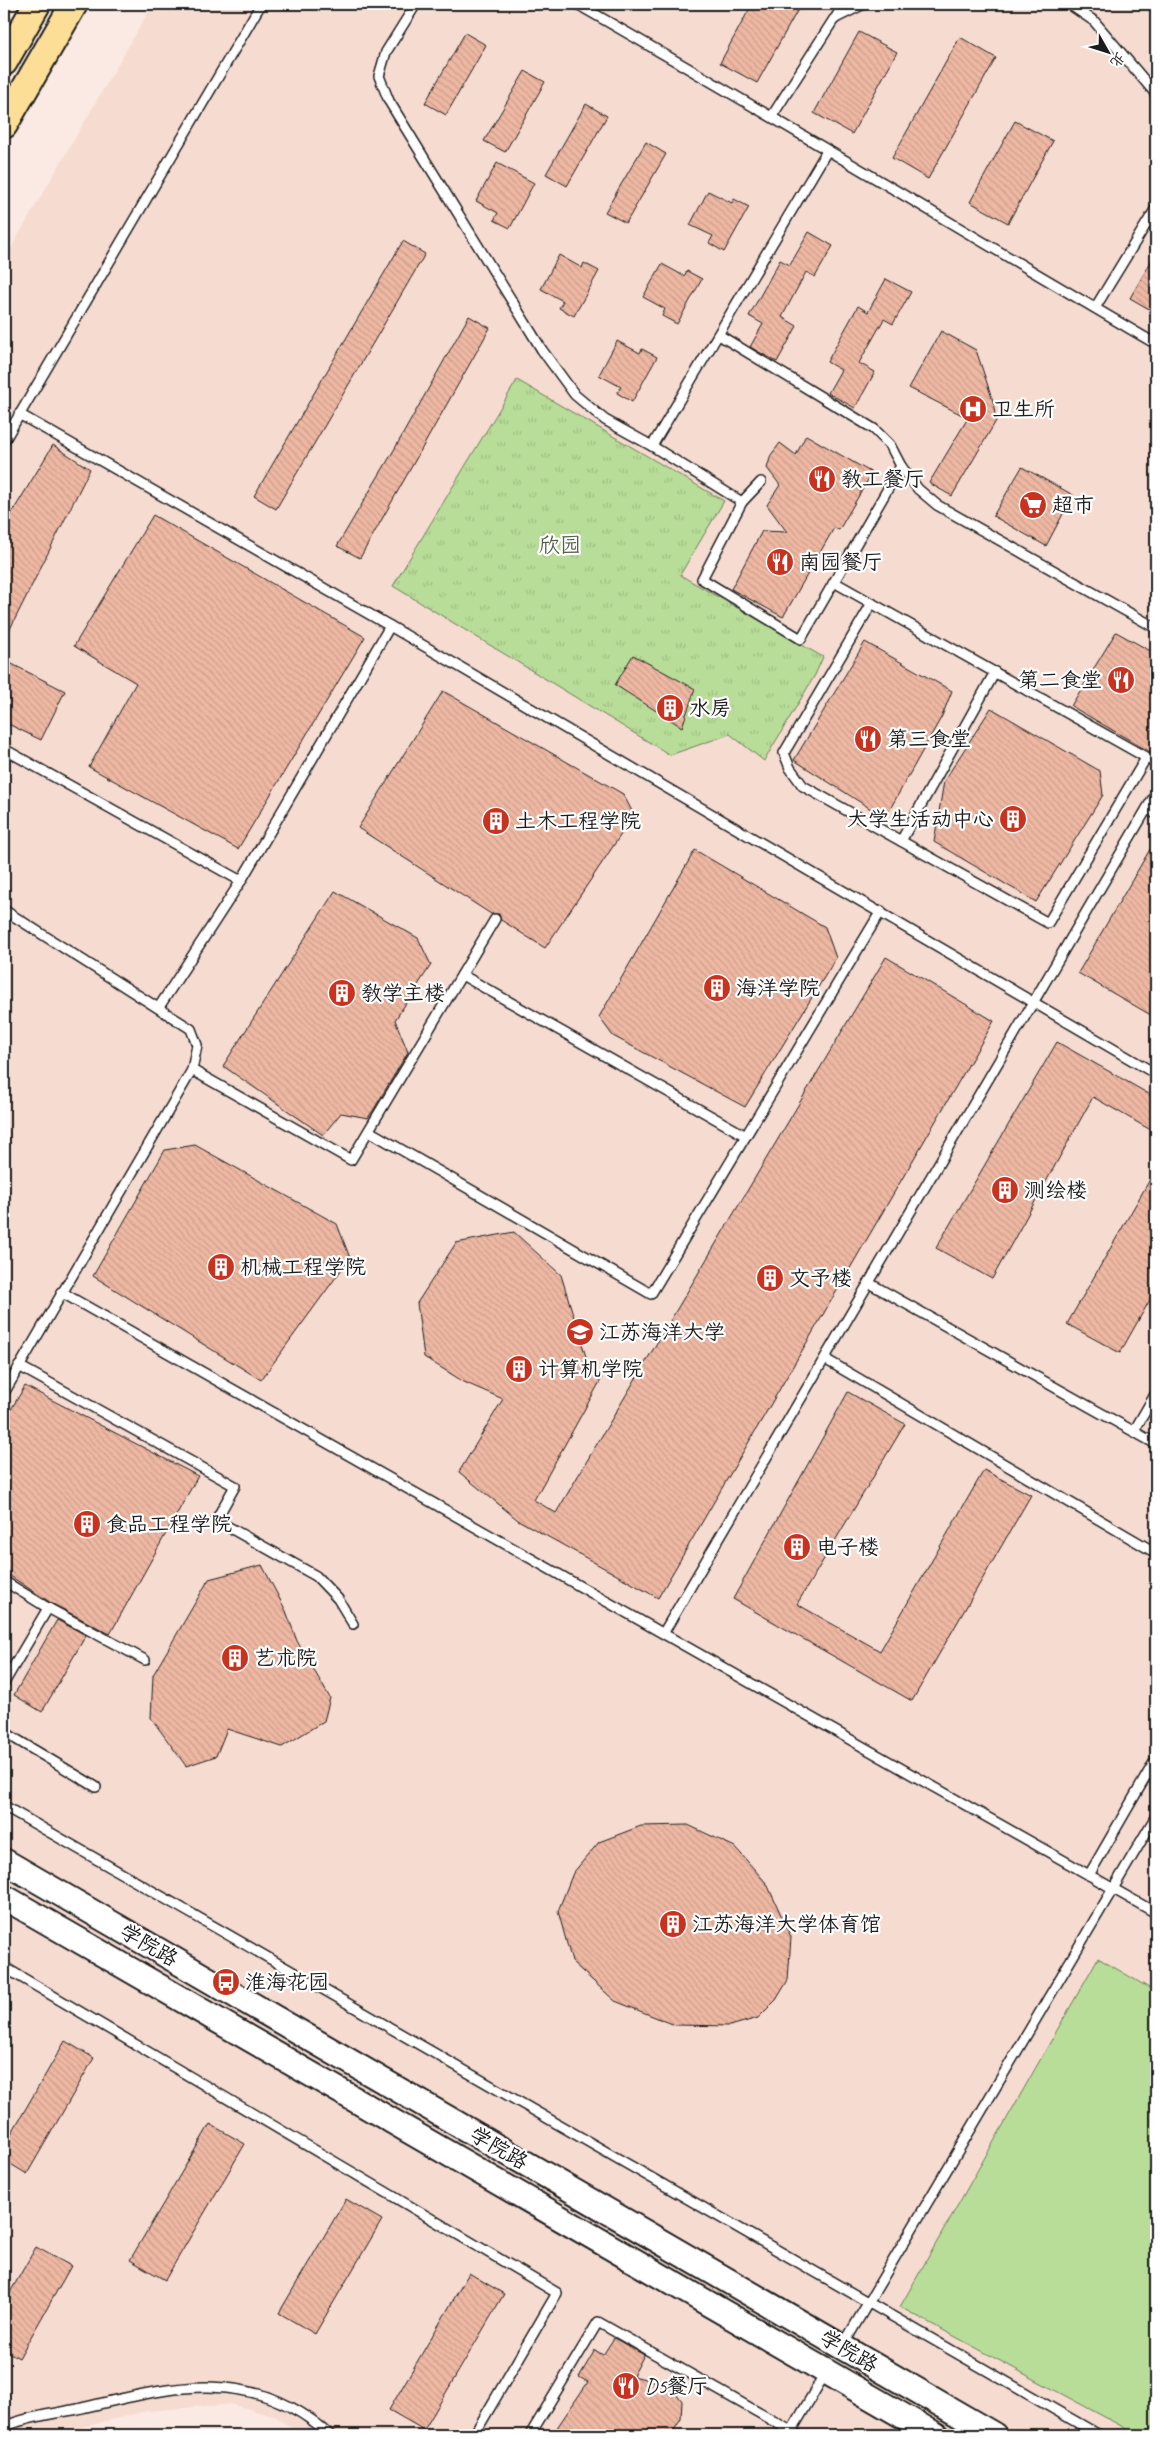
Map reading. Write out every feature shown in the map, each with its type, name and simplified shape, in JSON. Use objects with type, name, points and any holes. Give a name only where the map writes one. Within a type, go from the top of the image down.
[{"type":"main road","points":[[4,62],[37,4]]},
{"type":"main road","points":[[4,124],[74,4]]},
{"type":"main road","name":"学院路","points":[[4,1861],[994,2435]]},
{"type":"main road","name":"学院路","points":[[4,1897],[936,2435]]},
{"type":"lane","points":[[4,441],[261,4]]},
{"type":"lane","points":[[416,4],[386,52],[379,76],[389,101],[542,350],[575,395],[605,420],[652,446],[742,502]]},
{"type":"lane","points":[[576,4],[772,116],[827,151],[1156,344]]},
{"type":"lane","points":[[772,116],[843,4]]},
{"type":"lane","points":[[834,19],[864,4]]},
{"type":"lane","points":[[1069,4],[1094,21],[1156,94]]},
{"type":"lane","points":[[652,446],[827,151]]},
{"type":"lane","points":[[1095,308],[1156,208]]},
{"type":"lane","points":[[719,335],[874,429],[890,445],[901,466],[918,489],[937,505],[1156,628]]},
{"type":"lane","points":[[19,414],[390,626],[881,911],[1156,1074]]},
{"type":"lane","points":[[761,482],[742,502],[702,579],[801,639],[901,466]]},
{"type":"lane","points":[[834,582],[1156,763]]},
{"type":"lane","points":[[872,603],[784,753],[790,768],[803,786],[1048,923],[1146,758]]},
{"type":"lane","points":[[159,1007],[241,881],[390,626]]},
{"type":"lane","points":[[901,841],[995,672]]},
{"type":"lane","points":[[4,749],[241,881]]},
{"type":"lane","points":[[664,1632],[1156,793]]},
{"type":"lane","points":[[1147,809],[1156,814]]},
{"type":"lane","points":[[4,910],[191,1029],[197,1045],[192,1070],[4,1393]]},
{"type":"lane","points":[[368,1131],[651,1294],[881,911]]},
{"type":"lane","points":[[192,1070],[352,1160],[495,919]]},
{"type":"lane","points":[[462,975],[746,1136]]},
{"type":"lane","points":[[869,1283],[1156,1444]]},
{"type":"lane","points":[[62,1292],[1156,1913]]},
{"type":"lane","points":[[825,1359],[1156,1554]]},
{"type":"lane","points":[[19,1366],[235,1486],[216,1520],[316,1576],[338,1599],[353,1624]]},
{"type":"lane","points":[[1134,1431],[1156,1393]]},
{"type":"lane","points":[[4,1581],[48,1608],[145,1660]]},
{"type":"lane","points":[[4,1683],[48,1608]]},
{"type":"lane","points":[[4,1732],[96,1787]]},
{"type":"lane","points":[[1089,1875],[1156,1759]]},
{"type":"lane","points":[[4,1806],[869,2305],[1099,2435]]},
{"type":"lane","points":[[842,2347],[869,2305],[1156,1816]]},
{"type":"lane","points":[[4,1966],[557,2293],[474,2435]]},
{"type":"lane","points":[[530,2435],[598,2322],[793,2434],[826,2372]]},
{"type":"lane","points":[[4,2427],[180,2387],[222,2386],[270,2397],[317,2423],[330,2435]]},
{"type":"shaded area","name":"江苏海洋大学","points":[[153,4],[1156,4],[1156,2435],[301,2435],[276,2417],[232,2404],[146,2411],[51,2435],[4,2435],[4,260]]},
{"type":"green space","name":"欣园","points":[[517,380],[724,501],[680,575],[823,657],[815,675],[764,761],[730,734],[670,755],[393,586]]},
{"type":"green space","points":[[1098,1958],[1156,1992],[1156,2435],[1138,2435],[900,2307]]},
{"type":"building","points":[[752,4],[801,4],[757,83],[720,63]]},
{"type":"building","points":[[859,32],[897,52],[852,134],[814,113]]},
{"type":"building","points":[[465,33],[486,45],[446,115],[425,103]]},
{"type":"building","points":[[960,37],[996,58],[928,179],[892,158]]},
{"type":"building","points":[[525,71],[545,82],[505,152],[484,141]]},
{"type":"building","points":[[586,104],[607,116],[567,186],[546,174]]},
{"type":"building","points":[[1015,121],[1053,141],[1008,223],[970,202]]},
{"type":"building","points":[[646,142],[666,154],[626,223],[605,212]]},
{"type":"building","points":[[497,163],[534,183],[510,228],[494,220],[498,213],[476,201]]},
{"type":"building","points":[[708,191],[732,203],[734,199],[749,207],[724,252],[709,243],[713,236],[690,225]]},
{"type":"building","points":[[809,232],[833,246],[815,277],[806,272],[782,317],[797,326],[777,362],[750,347],[763,324],[749,316],[780,260],[790,265]]},
{"type":"building","points":[[403,241],[425,254],[276,509],[254,496]]},
{"type":"building","points":[[1156,253],[1156,313],[1130,298]]},
{"type":"building","points":[[559,255],[582,268],[584,263],[599,271],[574,316],[559,308],[563,301],[541,289]]},
{"type":"building","points":[[662,264],[684,276],[687,271],[702,279],[677,324],[662,316],[665,309],[643,297]]},
{"type":"building","points":[[886,279],[911,292],[893,324],[884,319],[859,363],[875,372],[855,408],[828,393],[841,370],[827,362],[858,306],[868,312]]},
{"type":"building","points":[[469,316],[490,328],[360,558],[337,546],[394,450]]},
{"type":"building","name":"卫生所","points":[[941,331],[976,350],[993,401],[996,421],[952,496],[929,483],[968,418],[909,388]]},
{"type":"building","points":[[617,341],[640,353],[642,349],[657,357],[632,402],[617,393],[621,387],[599,375]]},
{"type":"building","points":[[806,435],[872,473],[839,530],[834,528],[783,617],[731,589],[762,531],[787,532],[767,505],[780,485],[767,468],[771,455],[780,443],[796,455]]},
{"type":"building","points":[[53,445],[90,469],[4,641],[4,526]]},
{"type":"building","name":"超市","points":[[1022,467],[1073,495],[1046,546],[993,516]]},
{"type":"building","points":[[153,515],[365,637],[238,849],[89,767],[136,683],[74,646]]},
{"type":"building","name":"第二食堂","points":[[1116,632],[1156,654],[1156,741],[1150,752],[1071,706]]},
{"type":"building","name":"第三食堂","points":[[865,642],[952,691],[942,716],[885,818],[794,760]]},
{"type":"building","name":"水房","points":[[633,655],[695,689],[682,727],[615,685]]},
{"type":"building","points":[[4,660],[65,691],[41,740],[4,722]]},
{"type":"building","name":"土木工程学院","points":[[443,691],[623,794],[634,815],[545,948],[501,920],[499,914],[491,914],[358,828]]},
{"type":"building","name":"大学生活动中心","points":[[991,708],[1100,771],[1103,795],[1036,902],[934,842],[944,781]]},
{"type":"building","points":[[1156,839],[1156,1018],[1078,973]]},
{"type":"building","name":"海洋学院","points":[[695,850],[825,927],[836,958],[745,1107],[613,1036],[599,1017]]},
{"type":"building","name":"教学主楼","points":[[335,891],[418,938],[431,965],[395,1020],[408,1052],[374,1109],[368,1118],[341,1113],[323,1135],[223,1066]]},
{"type":"building","name":"文予楼","points":[[886,957],[994,1021],[658,1598],[518,1520],[459,1472],[503,1399],[464,1382],[424,1357],[417,1303],[456,1243],[514,1232],[561,1275],[587,1360],[602,1378],[534,1500],[556,1513]]},
{"type":"building","name":"测绘楼","points":[[1057,1042],[1156,1098],[1156,1133],[1093,1097],[992,1279],[936,1248]]},
{"type":"building","name":"机械工程学院","points":[[195,1145],[337,1224],[350,1258],[261,1380],[93,1276],[165,1150]]},
{"type":"building","name":"测绘楼","points":[[1156,1169],[1156,1289],[1120,1353],[1067,1324]]},
{"type":"building","name":"食品工程学院","points":[[25,1386],[198,1476],[110,1634],[51,1603],[4,1572],[4,1421]]},
{"type":"building","name":"电子楼","points":[[848,1392],[905,1424],[797,1604],[880,1651],[984,1470],[1031,1495],[912,1701],[733,1599]]},
{"type":"building","name":"艺术院","points":[[262,1565],[286,1611],[297,1641],[330,1698],[324,1721],[282,1747],[227,1729],[216,1756],[186,1766],[151,1718],[153,1675],[209,1579]]},
{"type":"building","points":[[57,1620],[86,1635],[42,1712],[14,1695]]},
{"type":"building","name":"江苏海洋大学体育馆","points":[[688,1825],[735,1847],[767,1884],[791,1937],[788,1980],[776,2000],[758,2018],[730,2026],[675,2025],[615,2001],[572,1962],[558,1911],[573,1873],[599,1842],[641,1826]]},
{"type":"building","points":[[65,2041],[94,2058],[27,2174],[4,2160],[4,2146]]},
{"type":"building","points":[[210,2124],[245,2144],[165,2280],[130,2260]]},
{"type":"building","points":[[346,2199],[382,2220],[315,2334],[279,2313]]},
{"type":"building","points":[[36,2247],[71,2266],[19,2358],[4,2350],[4,2303]]},
{"type":"building","points":[[469,2273],[504,2294],[424,2430],[389,2410]]},
{"type":"building","name":"D5餐厅","points":[[614,2338],[644,2355],[633,2376],[662,2383],[673,2389],[682,2401],[681,2419],[671,2435],[552,2435],[588,2382],[579,2377],[595,2350],[603,2355]]},
{"type":"place","name":"卫生所","points":[[973,409]]},
{"type":"place","name":"教工餐厅","points":[[822,479]]},
{"type":"place","name":"超市","points":[[1033,505]]},
{"type":"place","name":"南园餐厅","points":[[780,562]]},
{"type":"place","name":"第二食堂","points":[[1121,680]]},
{"type":"place","name":"水房","points":[[670,708]]},
{"type":"place","name":"第三食堂","points":[[868,739]]},
{"type":"place","name":"大学生活动中心","points":[[1013,819]]},
{"type":"place","name":"土木工程学院","points":[[496,821]]},
{"type":"place","name":"海洋学院","points":[[717,988]]},
{"type":"place","name":"教学主楼","points":[[342,993]]},
{"type":"place","name":"测绘楼","points":[[1005,1190]]},
{"type":"place","name":"机械工程学院","points":[[221,1267]]},
{"type":"place","name":"文予楼","points":[[770,1278]]},
{"type":"place","name":"江苏海洋大学","points":[[580,1332]]},
{"type":"place","name":"计算机学院","points":[[519,1369]]},
{"type":"place","name":"食品工程学院","points":[[87,1524]]},
{"type":"place","name":"电子楼","points":[[797,1547]]},
{"type":"place","name":"艺术院","points":[[235,1658]]},
{"type":"place","name":"江苏海洋大学体育馆","points":[[673,1924]]},
{"type":"place","name":"淮海花园","points":[[226,1982]]},
{"type":"place","name":"D5餐厅","points":[[626,2386]]}]
